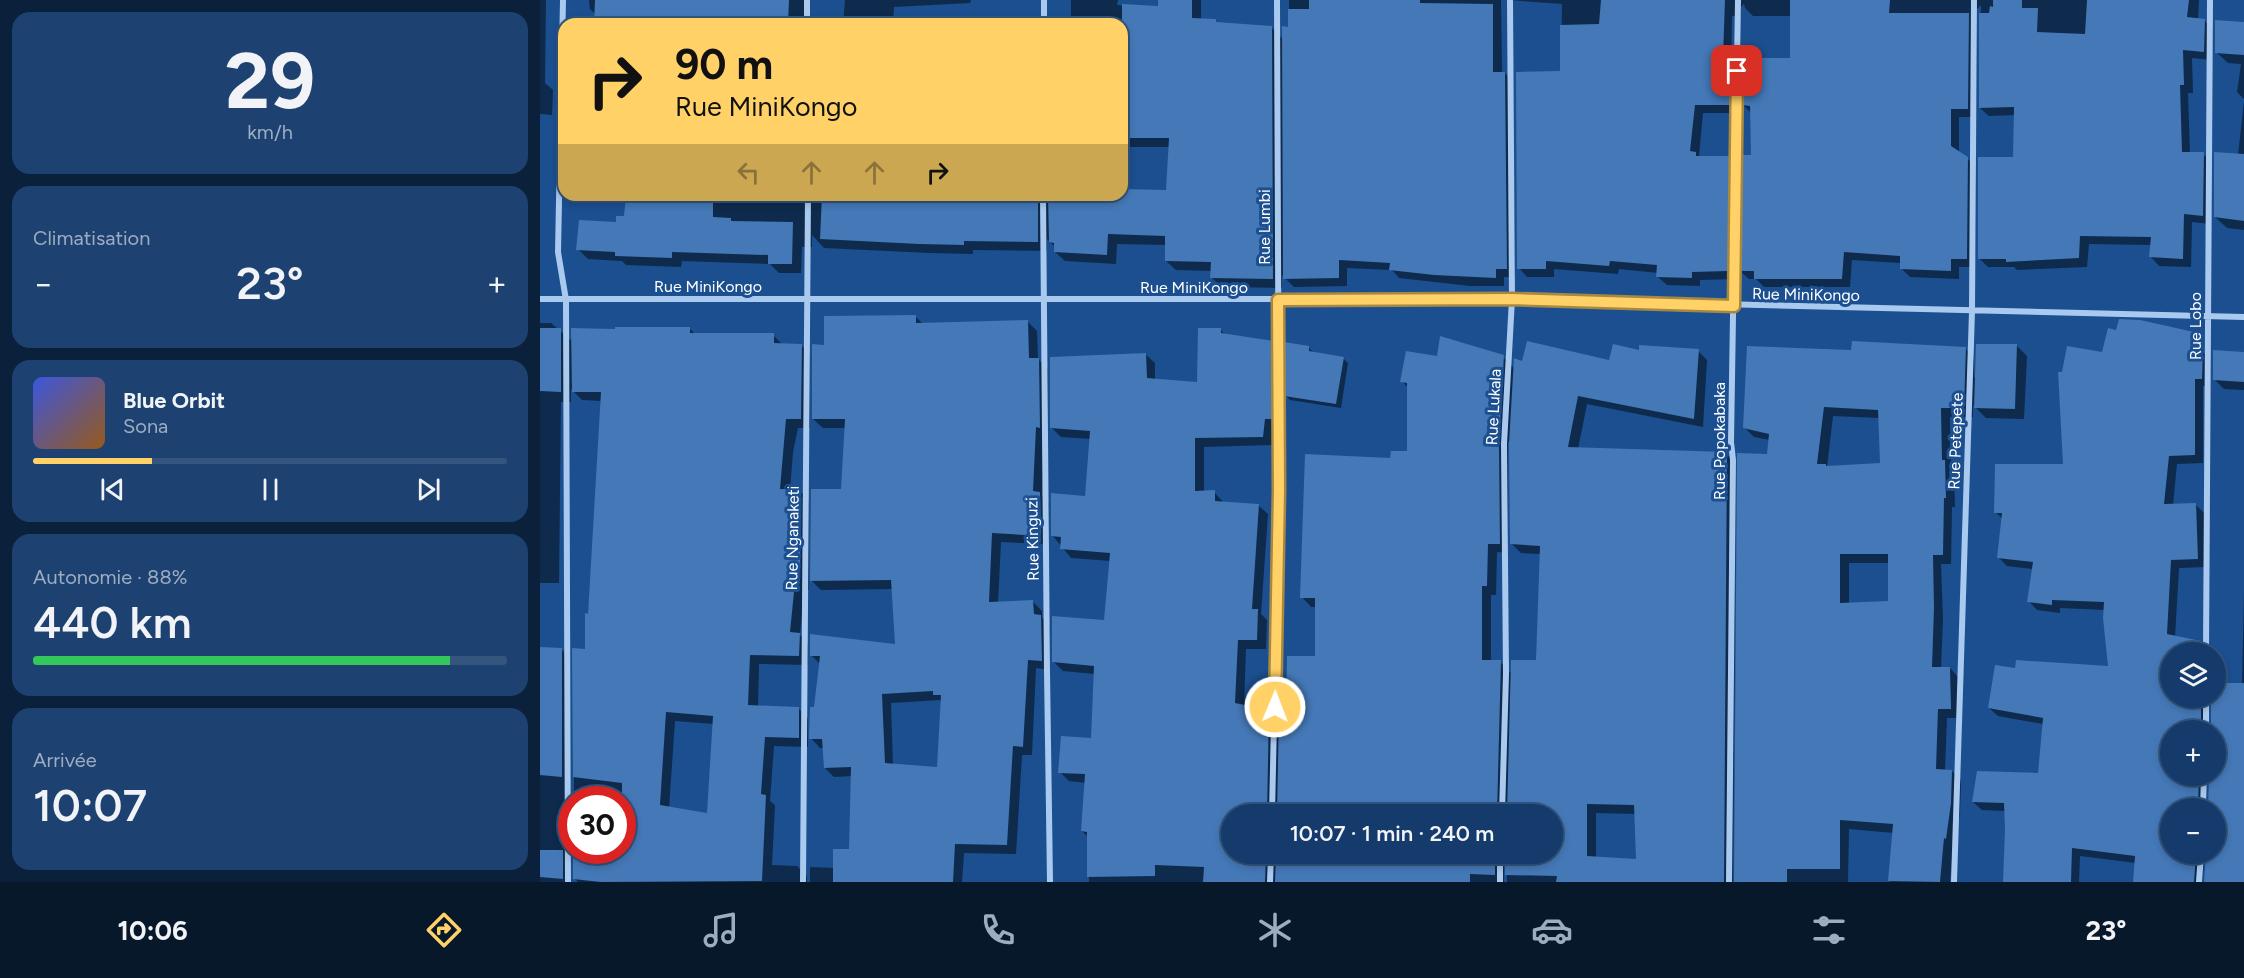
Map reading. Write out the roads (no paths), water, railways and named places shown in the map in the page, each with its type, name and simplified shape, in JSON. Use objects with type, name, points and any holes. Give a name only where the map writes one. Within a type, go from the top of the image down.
[{"type":"street","points":[[563,0],[563,18]]},
{"type":"street","points":[[807,0],[807,18]]},
{"type":"street","points":[[1044,0],[1044,18]]},
{"type":"street","name":"Rue Lumbi","points":[[1272,804],[1279,490],[1277,0]]},
{"type":"street","name":"Rue Lukala","points":[[1502,804],[1506,674],[1504,444],[1512,299],[1510,0]]},
{"type":"street","name":"Rue Popokabaka","points":[[1730,882],[1733,484],[1731,442],[1738,0]]},
{"type":"street","name":"Rue Petepete","points":[[1954,882],[1972,311],[1974,0]]},
{"type":"street","name":"Rue Lobo","points":[[2206,642],[2210,0]]},
{"type":"street","points":[[559,201],[558,252],[566,300],[568,882]]},
{"type":"street","name":"Rue Nganaketi","points":[[803,882],[808,201]]},
{"type":"street","name":"Rue Kinguzi","points":[[1043,201],[1050,882]]},
{"type":"street","name":"Rue MiniKongo","points":[[540,299],[1512,299],[2244,317]]},
{"type":"street","points":[[1270,882],[1271,864]]},
{"type":"street","points":[[1500,864],[1500,882]]},
{"type":"street","points":[[2199,882],[2200,864]]}]
